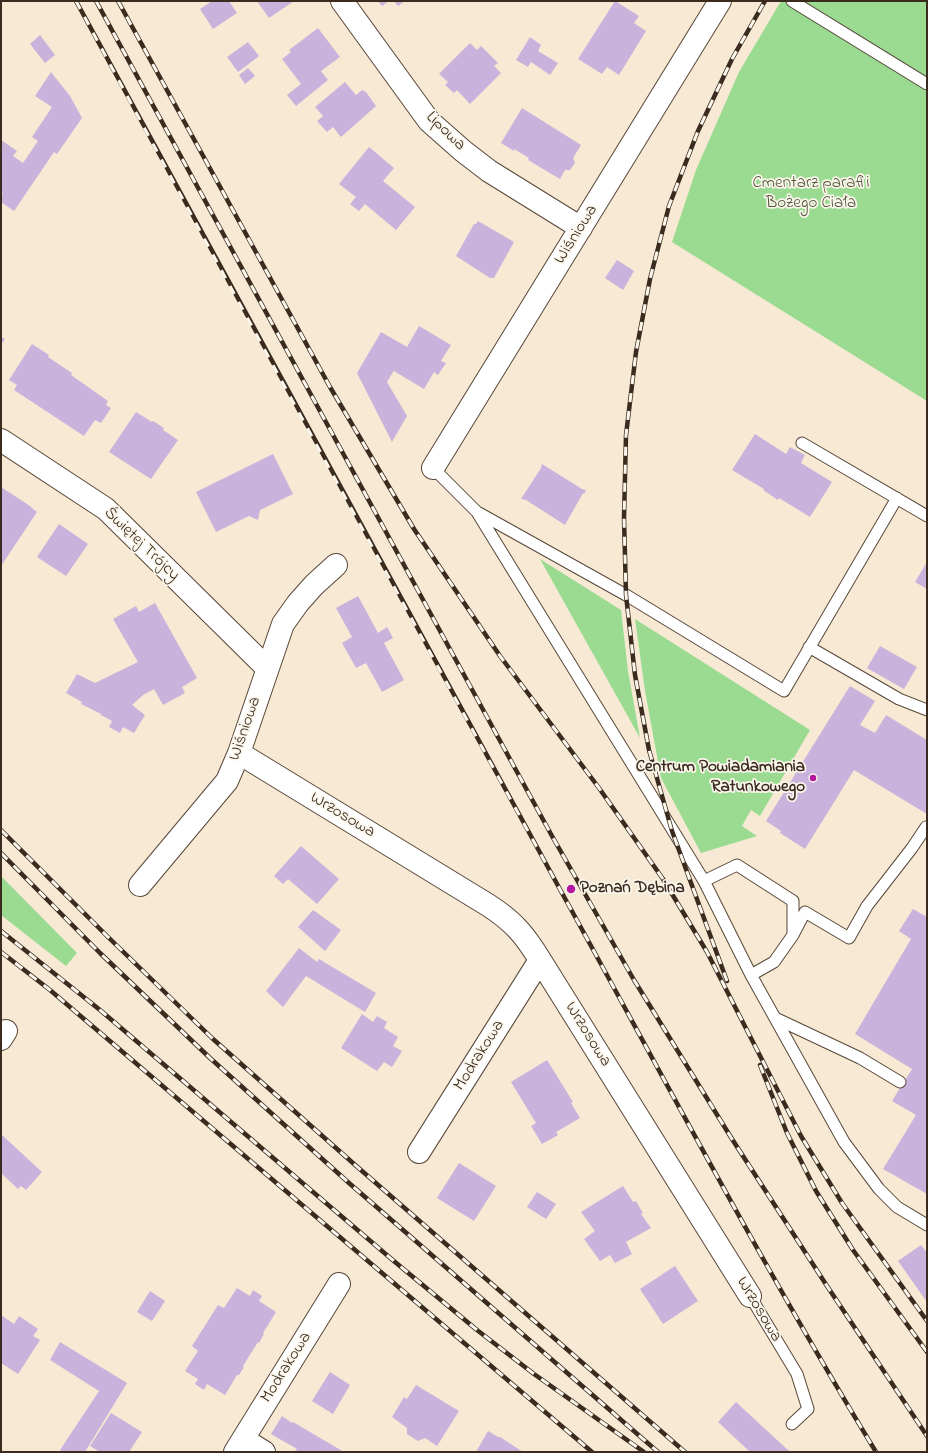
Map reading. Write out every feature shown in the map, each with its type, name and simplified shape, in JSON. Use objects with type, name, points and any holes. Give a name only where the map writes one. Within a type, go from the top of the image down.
[{"type":"street","name":"Lipowa","points":[[342,1],[429,121],[463,151],[489,171],[581,228]]},
{"type":"street","name":"Wiśniowa","points":[[433,468],[720,1]]},
{"type":"street","name":"Świętej Trójcy","points":[[1,440],[106,509],[268,668]]},
{"type":"street","name":"Wiśniowa","points":[[140,885],[219,792],[227,780],[239,753],[283,624],[310,589],[336,565]]},
{"type":"street","name":"Wrzosowa","points":[[239,753],[505,916],[518,928],[540,960],[750,1296]]},
{"type":"street","name":"Modrakowa","points":[[419,1152],[540,960]]},
{"type":"street","name":"Modrakowa","points":[[239,1446],[339,1284]]},
{"type":"street","points":[[239,1446],[264,1452]]},
{"type":"lane","points":[[792,1],[927,84]]},
{"type":"lane","points":[[802,443],[927,516]]},
{"type":"lane","points":[[433,468],[477,512],[704,881],[775,1018],[844,1142],[879,1189],[897,1207],[927,1225]]},
{"type":"lane","points":[[477,512],[626,595],[784,691],[897,498]]},
{"type":"lane","points":[[809,647],[899,699],[927,710]]},
{"type":"lane","points":[[704,881],[737,865],[793,901],[806,912],[849,938],[867,906],[912,848],[926,827]]},
{"type":"lane","points":[[793,901],[793,935]]},
{"type":"lane","points":[[752,975],[774,962],[793,935],[806,912]]},
{"type":"lane","points":[[775,1018],[860,1058],[900,1082]]},
{"type":"lane","name":"Wrzosowa","points":[[750,1296],[790,1362],[799,1381],[808,1409],[792,1424]]},
{"type":"green space","name":"Cmentarz parafii Bożego Ciała","points":[[781,1],[927,1],[927,401],[672,242],[696,170],[739,72]]},
{"type":"green space","points":[[540,559],[621,610],[628,671],[640,738]]},
{"type":"green space","points":[[635,619],[810,730],[760,816],[751,810],[742,826],[757,836],[701,853],[661,778],[645,691]]},
{"type":"green space","points":[[1,876],[77,953],[66,966],[1,915]]},
{"type":"building","points":[[212,1],[229,1],[237,13],[213,29],[200,9]]},
{"type":"building","points":[[257,1],[294,1],[269,18]]},
{"type":"building","points":[[378,1],[389,1],[382,6]]},
{"type":"building","points":[[394,1],[405,1],[398,6]]},
{"type":"building","points":[[615,1],[639,16],[634,23],[646,31],[619,75],[607,67],[602,74],[578,59]]},
{"type":"building","points":[[318,28],[340,57],[321,71],[328,80],[296,106],[287,95],[301,84],[282,59],[291,52],[289,50]]},
{"type":"building","points":[[40,35],[55,55],[45,63],[30,44]]},
{"type":"building","points":[[530,37],[541,45],[538,51],[558,63],[550,75],[531,62],[528,67],[516,60]]},
{"type":"building","points":[[248,42],[259,56],[238,72],[227,57]]},
{"type":"building","points":[[470,43],[477,50],[481,46],[498,63],[494,66],[501,73],[470,104],[457,90],[454,93],[445,85],[448,82],[439,74]]},
{"type":"building","points":[[248,68],[255,76],[245,84],[239,75]]},
{"type":"building","points":[[51,72],[70,96],[82,118],[57,154],[54,152],[14,211],[1,202],[1,196],[3,193],[1,192],[1,140],[17,151],[13,156],[23,163],[38,141],[32,137],[52,107],[35,96]]},
{"type":"building","points":[[345,82],[356,95],[362,90],[366,92],[376,106],[341,137],[333,127],[327,132],[317,121],[323,116],[315,107]]},
{"type":"building","points":[[522,108],[581,145],[573,158],[575,163],[570,170],[565,170],[560,179],[528,160],[529,158],[501,143]]},
{"type":"building","points":[[369,147],[394,168],[383,181],[415,207],[396,230],[365,204],[359,211],[350,204],[356,197],[339,184]]},
{"type":"building","points":[[478,221],[514,242],[494,278],[490,278],[456,256],[474,224]]},
{"type":"building","points":[[617,260],[634,271],[623,290],[605,278]]},
{"type":"building","points":[[419,326],[451,345],[441,361],[446,363],[438,375],[434,372],[424,389],[394,371],[393,372],[387,382],[407,416],[392,442],[357,373],[381,332],[407,347]]},
{"type":"building","points":[[1,337],[5,339],[1,345]]},
{"type":"building","points":[[32,344],[72,373],[71,375],[108,401],[106,405],[111,408],[101,423],[95,420],[84,436],[14,390],[17,385],[9,380]]},
{"type":"building","points":[[136,412],[164,428],[163,430],[178,440],[151,479],[109,452]]},
{"type":"building","points":[[755,434],[786,454],[790,447],[805,455],[801,463],[832,482],[810,517],[779,498],[778,500],[763,490],[764,489],[732,470]]},
{"type":"building","points":[[273,454],[293,494],[260,510],[258,520],[249,516],[216,532],[196,492]]},
{"type":"building","points":[[542,464],[586,490],[565,525],[526,500],[521,499],[541,468]]},
{"type":"building","points":[[1,487],[37,512],[1,566]]},
{"type":"building","points":[[59,524],[88,544],[66,576],[37,557]]},
{"type":"building","points":[[927,562],[927,589],[915,582]]},
{"type":"building","points":[[358,596],[378,633],[387,627],[393,638],[384,643],[404,680],[382,692],[366,663],[356,668],[342,643],[352,637],[336,608]]},
{"type":"building","points":[[155,603],[197,678],[182,687],[185,693],[163,705],[154,689],[143,695],[132,705],[145,715],[134,733],[123,727],[120,733],[109,727],[112,721],[81,704],[82,702],[66,693],[77,674],[95,683],[138,662],[113,619],[136,606],[139,612]]},
{"type":"building","points":[[880,646],[917,667],[904,689],[867,668]]},
{"type":"building","points":[[850,686],[875,701],[860,725],[875,733],[886,715],[927,740],[927,814],[854,770],[805,849],[780,833],[781,831],[766,821]]},
{"type":"building","points":[[301,846],[339,879],[317,904],[288,879],[283,884],[274,876]]},
{"type":"building","points":[[913,909],[927,917],[927,1194],[883,1169],[916,1115],[892,1101],[912,1069],[855,1034],[911,939],[899,931]]},
{"type":"building","points":[[313,910],[341,930],[325,951],[298,927]]},
{"type":"building","points":[[299,948],[317,962],[319,959],[376,993],[365,1012],[306,976],[283,1007],[266,991]]},
{"type":"building","points":[[362,1014],[373,1022],[377,1016],[387,1022],[384,1028],[398,1037],[393,1046],[402,1051],[392,1067],[384,1062],[377,1071],[341,1048]]},
{"type":"building","points":[[547,1060],[573,1102],[571,1103],[580,1118],[556,1132],[558,1135],[542,1144],[531,1126],[536,1123],[511,1082]]},
{"type":"building","points":[[2,1135],[42,1172],[26,1190],[21,1186],[18,1189],[1,1173]]},
{"type":"building","points":[[459,1163],[496,1186],[474,1221],[437,1198]]},
{"type":"building","points":[[623,1186],[633,1202],[636,1201],[643,1213],[641,1214],[651,1228],[626,1242],[632,1254],[615,1263],[610,1255],[600,1261],[584,1239],[595,1231],[581,1212]]},
{"type":"building","points":[[537,1192],[556,1204],[546,1219],[527,1207]]},
{"type":"building","points":[[921,1245],[927,1253],[927,1302],[898,1261]]},
{"type":"building","points":[[675,1266],[698,1301],[663,1324],[640,1289]]},
{"type":"building","points":[[237,1288],[250,1296],[253,1290],[262,1296],[259,1301],[276,1312],[263,1333],[264,1334],[259,1343],[258,1342],[243,1366],[244,1367],[239,1375],[237,1375],[225,1395],[207,1384],[204,1390],[195,1384],[198,1379],[185,1371],[198,1351],[192,1346],[218,1305],[224,1308]]},
{"type":"building","points":[[150,1291],[165,1301],[152,1321],[137,1312]]},
{"type":"building","points":[[1,1315],[14,1324],[19,1316],[38,1329],[33,1336],[40,1340],[18,1374],[1,1363]]},
{"type":"building","points":[[60,1342],[127,1383],[85,1452],[64,1452],[60,1450],[99,1391],[50,1360]]},
{"type":"building","points":[[330,1372],[350,1385],[333,1414],[312,1401]]},
{"type":"building","points":[[416,1385],[459,1411],[437,1446],[425,1438],[418,1441],[407,1434],[407,1428],[392,1417],[404,1397],[407,1399]]},
{"type":"building","points":[[736,1402],[790,1452],[750,1452],[718,1422]]},
{"type":"building","points":[[111,1413],[142,1432],[129,1452],[100,1452],[90,1446]]},
{"type":"building","points":[[282,1416],[344,1452],[295,1451],[297,1449],[271,1434]]},
{"type":"building","points":[[488,1431],[500,1437],[523,1452],[476,1452]]},
{"type":"railway","points":[[76,1],[716,1174],[795,1314],[876,1452]]},
{"type":"railway","points":[[96,1],[552,836],[634,980],[732,1139],[827,1286],[927,1436]]},
{"type":"railway","points":[[118,1],[330,387],[414,529],[500,656],[599,788],[663,879],[707,952],[801,1136],[842,1203],[927,1321]]},
{"type":"railway","points":[[727,981],[672,831],[649,750],[635,675],[626,595],[624,518],[626,435],[636,352],[650,279],[669,206],[698,131],[732,59],[765,1]]},
{"type":"railway","points":[[1,830],[213,1039],[354,1164],[685,1452]]},
{"type":"railway","points":[[1,853],[100,953],[210,1058],[349,1183],[658,1452]]},
{"type":"railway","points":[[1,931],[100,1010],[395,1262],[477,1330],[534,1374],[644,1452]]},
{"type":"railway","points":[[1,952],[50,990],[592,1452]]},
{"type":"railway","points":[[760,1065],[787,1133],[816,1191],[853,1250],[927,1352]]},
{"type":"place","name":"Centrum Powiadamiania Ratunkowego","points":[[813,778]]},
{"type":"place","name":"Poznań Dębina","points":[[571,889]]}]
